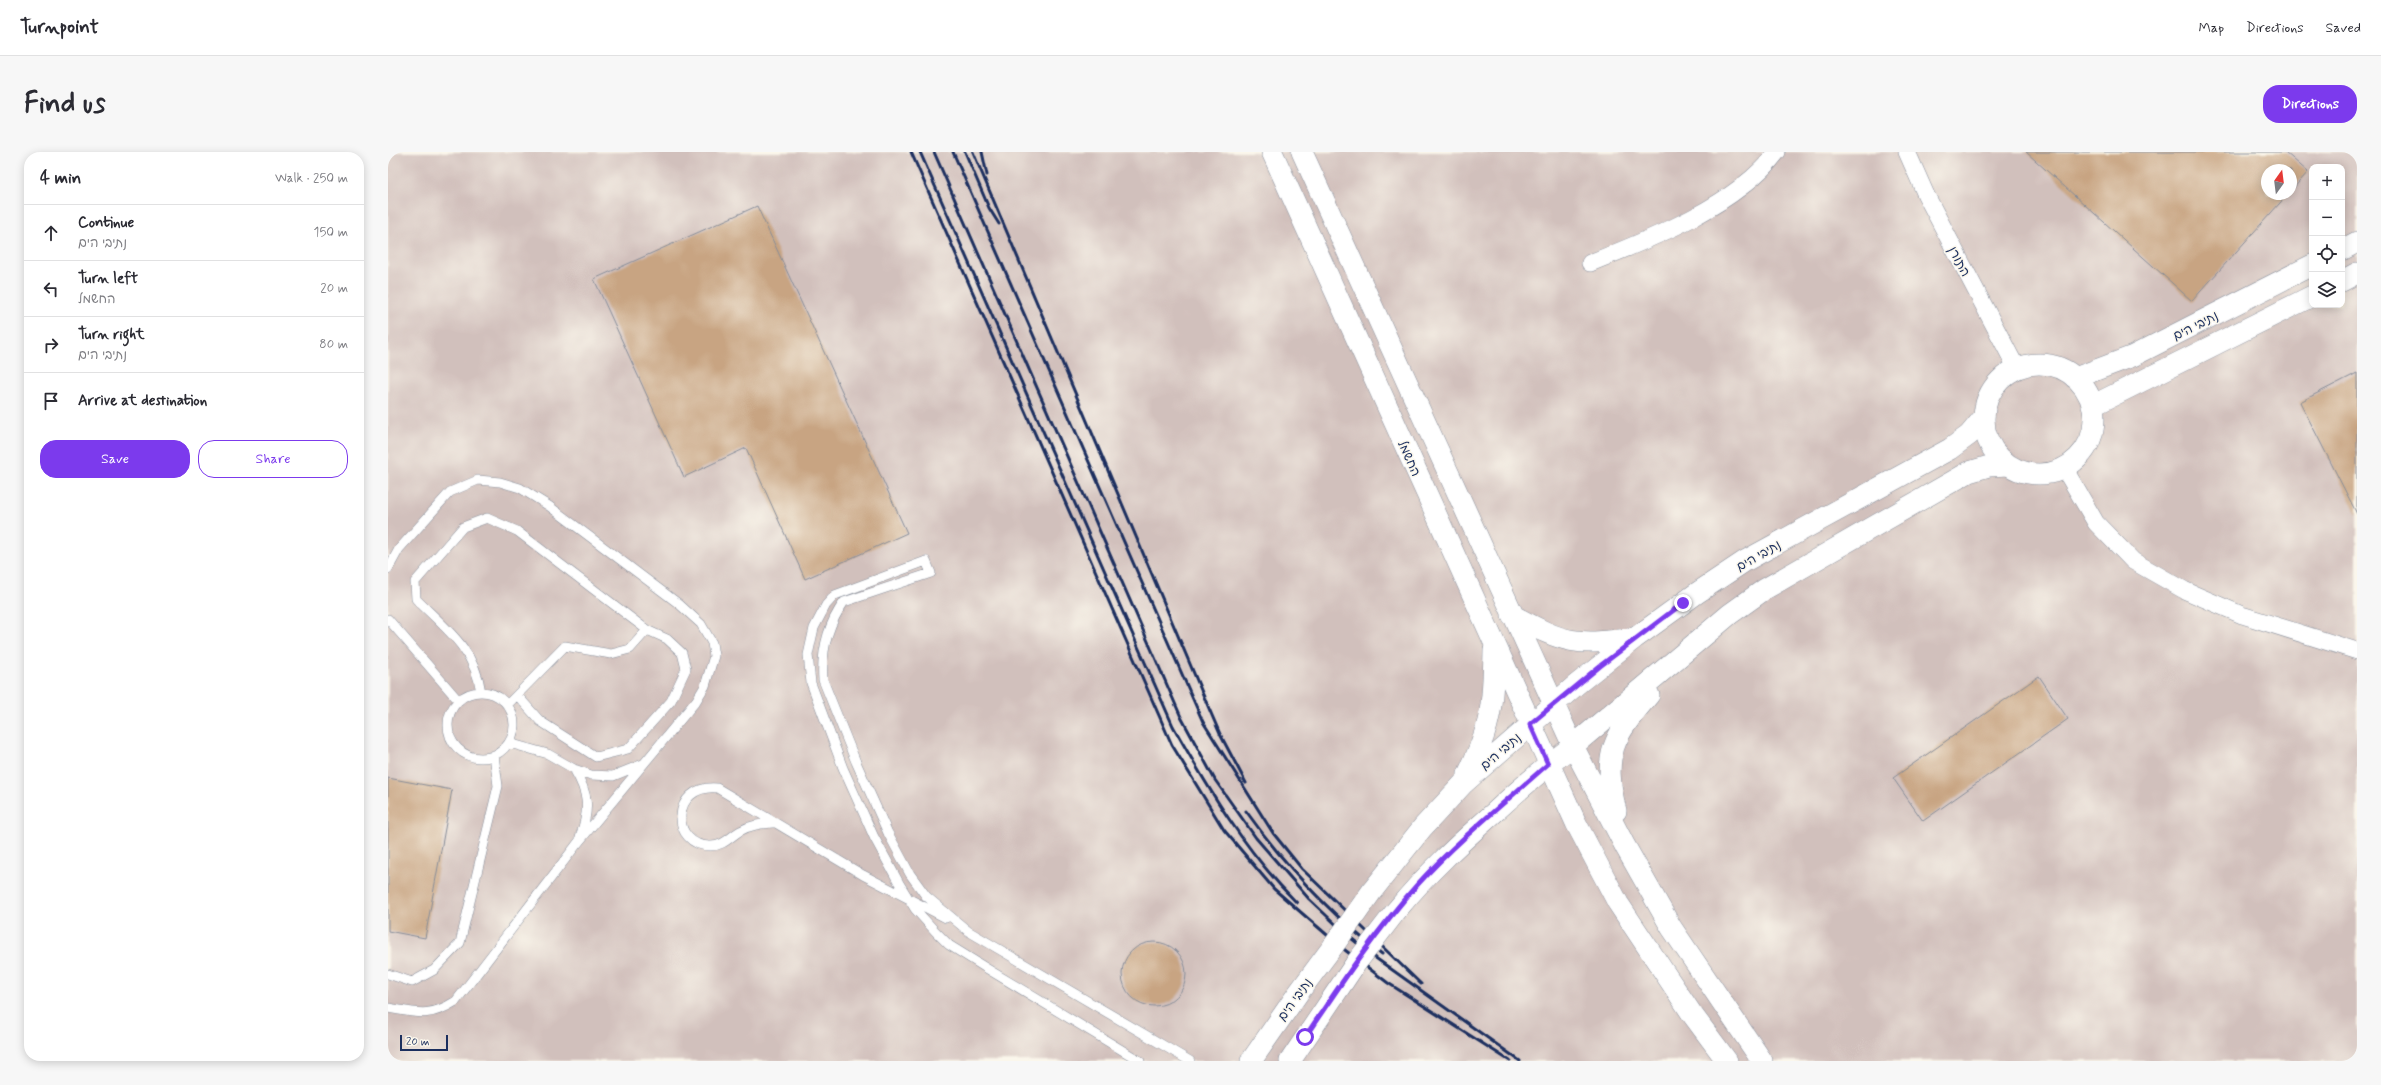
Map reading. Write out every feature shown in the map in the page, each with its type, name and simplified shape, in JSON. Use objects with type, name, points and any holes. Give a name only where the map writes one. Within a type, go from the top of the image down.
[{"type":"street","name":"החשמל","points":[[1272,152],[1576,823],[1618,903],[1692,1014],[1727,1061]]},
{"type":"street","points":[[1302,152],[1573,746],[1625,846],[1671,927],[1762,1061]]},
{"type":"street","points":[[1590,263],[1648,240],[1733,193],[1759,173],[1777,152]]},
{"type":"street","name":"התורן","points":[[1907,152],[1926,194],[2017,369]]},
{"type":"street","points":[[2345,248],[2357,242]]},
{"type":"street","name":"נתיבי הים","points":[[2075,378],[2133,356],[2309,267]]},
{"type":"street","points":[[2345,279],[2357,273]]},
{"type":"street","name":"נתיבי הים","points":[[2092,406],[2309,298]]},
{"type":"street","points":[[2032,365],[2047,365],[2062,369],[2075,378],[2086,390],[2092,406],[2094,421],[2088,442],[2076,460],[2064,468],[2050,473],[2036,474],[2022,471],[2009,465],[1998,455],[1990,444],[1985,430],[1984,416],[1987,402],[1994,388],[2004,376],[2017,369],[2032,365]]},
{"type":"street","name":"נתיבי הים","points":[[1251,1061],[1372,891],[1423,827],[1463,784],[1530,724],[1636,638],[1697,593],[1745,562],[1950,449],[1969,436],[1984,416]]},
{"type":"street","points":[[1290,1061],[1356,962],[1418,884],[1469,835],[1548,764],[1573,746],[1730,614],[1765,589],[1895,513],[1969,472],[1989,466],[2009,465]]},
{"type":"street","points":[[2064,468],[2096,522],[2133,561],[2184,590],[2242,615],[2357,651]]},
{"type":"street","points":[[1512,615],[1548,634],[1570,641],[1593,643],[1636,638]]},
{"type":"street","points":[[1463,784],[1481,746],[1489,723],[1493,700],[1494,643]]},
{"type":"street","points":[[1625,846],[1609,784],[1610,763],[1615,742],[1623,726],[1681,656]]},
{"type":"lane","points":[[388,569],[399,549],[450,492],[478,480],[500,482],[520,488],[555,510],[679,604],[701,624],[712,643],[714,656],[705,686],[646,762],[577,844],[456,1001],[438,1012],[414,1013],[388,1008]]},
{"type":"lane","points":[[481,692],[478,673],[466,650],[416,599],[415,582],[463,527],[487,518],[517,531],[647,630],[667,640],[682,653],[686,669],[671,701],[628,749],[596,757],[540,721],[517,696]]},
{"type":"lane","points":[[968,931],[926,896],[910,874],[888,833],[856,762],[823,680],[825,642],[832,621],[844,602],[930,573],[926,561],[835,595],[819,616],[814,628],[808,655],[811,683],[843,768],[874,837],[909,899],[915,909],[949,945],[1140,1061]]},
{"type":"lane","points":[[388,619],[458,700]]},
{"type":"lane","points":[[508,705],[565,646],[611,654],[630,649],[647,630]]},
{"type":"lane","points":[[481,692],[500,698],[508,705],[514,724],[509,743],[494,755],[476,758],[459,750],[453,743],[447,726],[448,716],[458,700],[473,693],[481,692]]},
{"type":"lane","points":[[509,743],[548,754],[574,769],[591,775],[613,776],[646,762]]},
{"type":"lane","points":[[388,974],[412,982],[434,970],[460,943],[498,786],[494,755]]},
{"type":"lane","points":[[574,769],[585,787],[587,810],[585,823],[577,844]]},
{"type":"lane","points":[[772,823],[755,825],[740,831],[721,844],[703,845],[687,836],[682,828],[681,810],[691,794],[708,787],[717,788],[772,823],[968,931],[1190,1061]]},
{"type":"shaded area","points":[[388,152],[2357,152],[2357,1061],[388,1061]]},
{"type":"building","points":[[2026,152],[2285,152],[2308,172],[2297,184],[2297,164],[2261,164],[2261,200],[2283,200],[2192,301]]},
{"type":"building","points":[[757,206],[907,533],[805,579],[746,448],[684,477],[594,279]]},
{"type":"building","points":[[2357,373],[2357,514],[2300,402]]},
{"type":"building","points":[[2039,676],[2068,719],[1923,821],[1893,778]]},
{"type":"building","points":[[388,778],[452,790],[425,938],[388,931]]},
{"type":"building","points":[[1154,942],[1172,947],[1177,951],[1181,956],[1186,974],[1181,992],[1177,997],[1172,1001],[1154,1006],[1136,1001],[1131,997],[1127,992],[1122,974],[1127,956],[1131,951],[1136,947]]},
{"type":"railway","points":[[911,152],[1172,745],[1224,830],[1274,889],[1341,947],[1388,983],[1510,1061]]},
{"type":"railway","points":[[920,152],[1173,726],[1214,796],[1244,841],[1278,883],[1297,903]]},
{"type":"railway","points":[[934,152],[1181,717],[1215,780],[1256,838],[1309,899],[1346,934],[1377,959],[1520,1061]]},
{"type":"railway","points":[[953,152],[1203,722],[1273,833],[1302,869],[1421,984]]},
{"type":"railway","points":[[965,152],[989,208],[999,224]]},
{"type":"railway","points":[[973,152],[1220,734],[1246,783]]},
{"type":"railway","points":[[982,152],[987,175]]},
{"type":"railway","points":[[1246,811],[1292,870],[1309,888],[1344,922],[1382,954]]},
{"type":"route","points":[[1305,1037],[1356,962],[1418,884],[1469,835],[1548,764],[1530,724],[1600,666],[1683,603]]}]
